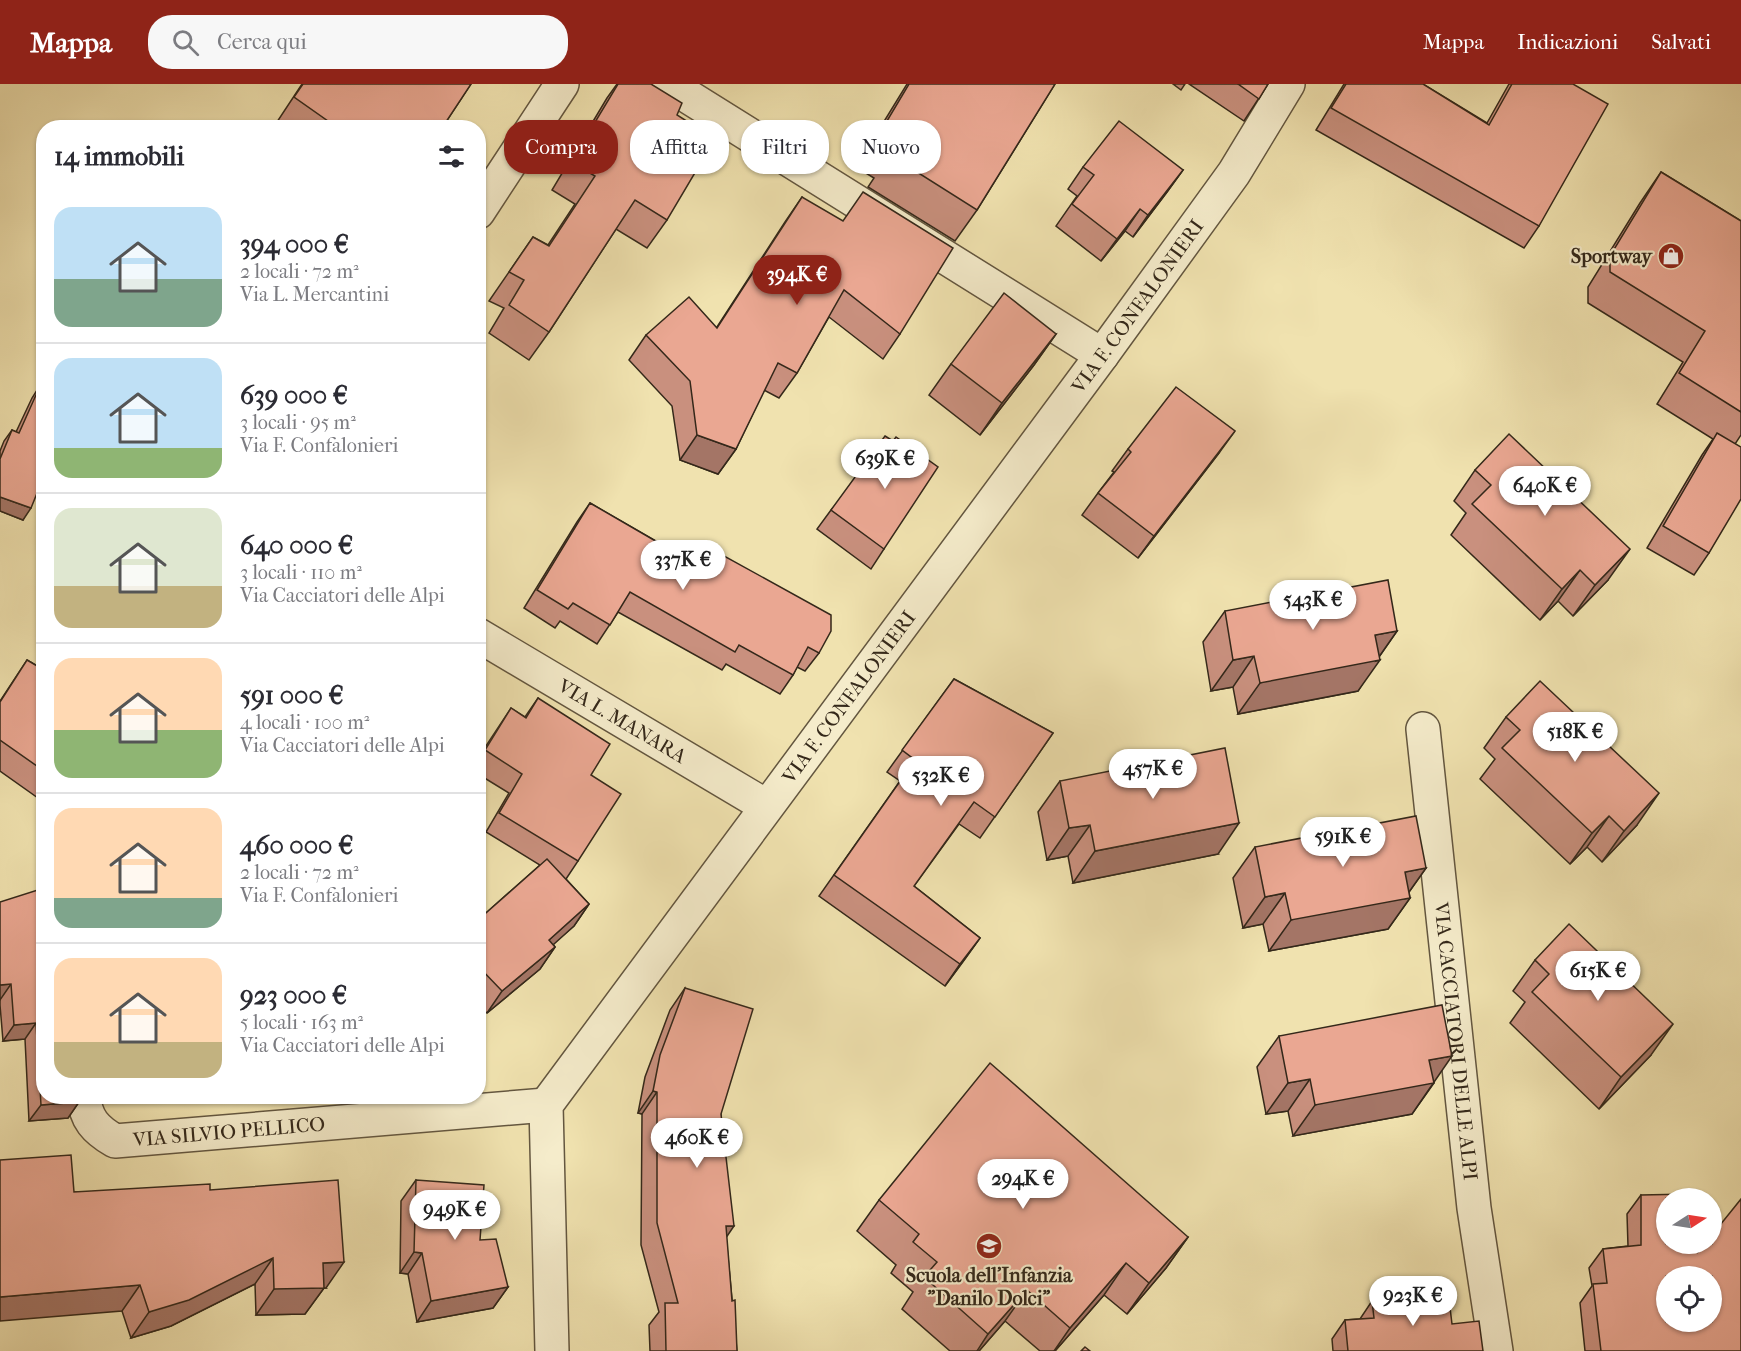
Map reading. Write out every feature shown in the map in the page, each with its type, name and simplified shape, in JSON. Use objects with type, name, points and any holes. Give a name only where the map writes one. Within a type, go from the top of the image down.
[{"type":"street","points":[[486,200],[561,84]]},
{"type":"street","points":[[668,84],[1102,355]]},
{"type":"street","name":"VIA F. CONFALONIERI","points":[[546,1105],[1102,355],[1234,173],[1288,84]]},
{"type":"street","name":"VIA L. MANARA","points":[[486,640],[766,806]]},
{"type":"street","name":"VIA CACCIATORI DELLE ALPI","points":[[1423,729],[1474,1208],[1496,1351]]},
{"type":"street","name":"VIA SILVIO PELLICO","points":[[85,1104],[95,1129],[114,1141],[546,1105]]},
{"type":"street","points":[[546,1105],[552,1351]]},
{"type":"building","points":[[303,84],[471,84],[447,120],[327,120],[294,97]]},
{"type":"building","points":[[618,84],[651,84],[682,103],[677,115],[685,120],[630,120],[630,174],[694,174],[667,220],[635,200],[549,332],[509,305],[524,280],[509,272],[533,237],[549,246],[595,176],[592,174],[618,174],[618,120],[596,120]]},
{"type":"building","points":[[909,84],[1055,84],[977,210],[920,174],[941,174],[941,120],[888,120]]},
{"type":"building","points":[[1238,84],[1268,84],[1259,99]]},
{"type":"building","points":[[1346,84],[1423,84],[1489,125],[1512,84],[1573,84],[1608,104],[1539,226],[1331,108]]},
{"type":"building","points":[[1119,121],[1183,170],[1148,215],[1140,209],[1117,239],[1072,204],[1094,175],[1083,167]]},
{"type":"building","points":[[1661,172],[1741,221],[1741,412],[1679,373],[1705,331],[1610,272],[1610,256]]},
{"type":"building","points":[[863,192],[953,248],[900,334],[844,290],[797,373],[778,363],[736,449],[697,435],[690,381],[646,335],[689,297],[717,328],[802,197],[843,221]]},
{"type":"building","points":[[1004,293],[1056,334],[1002,403],[951,364]]},
{"type":"building","points":[[1176,387],[1235,431],[1154,536],[1098,493],[1131,452],[1128,449]]},
{"type":"building","points":[[36,395],[36,496],[31,508],[0,497],[0,459],[12,430],[19,433]]},
{"type":"building","points":[[1717,433],[1741,447],[1741,499],[1709,553],[1663,526]]},
{"type":"building","points":[[1509,434],[1630,549],[1595,585],[1580,570],[1562,589],[1472,504],[1491,485],[1475,470]]},
{"type":"building","points":[[885,436],[893,441],[896,437],[938,467],[884,549],[831,510]]},
{"type":"building","points":[[590,503],[695,564],[706,546],[831,615],[831,631],[819,653],[808,647],[793,675],[739,645],[735,652],[630,592],[610,625],[573,603],[568,609],[537,590]]},
{"type":"building","points":[[1388,580],[1397,631],[1375,635],[1380,660],[1260,683],[1254,656],[1233,660],[1225,611]]},
{"type":"building","points":[[27,660],[36,665],[36,765],[0,740],[0,702]]},
{"type":"building","points":[[954,679],[1053,733],[995,817],[974,802],[914,886],[980,938],[960,964],[834,875],[915,760],[902,750]]},
{"type":"building","points":[[1540,681],[1659,793],[1624,831],[1609,816],[1592,833],[1502,748],[1520,730],[1506,717]]},
{"type":"building","points":[[538,698],[610,744],[591,775],[621,794],[578,861],[499,813],[522,774],[486,751],[486,748],[511,708],[526,718]]},
{"type":"building","points":[[1225,748],[1239,823],[1095,851],[1090,825],[1069,828],[1060,781]]},
{"type":"building","points":[[1416,816],[1426,868],[1405,872],[1410,898],[1291,920],[1285,893],[1265,897],[1255,847]]},
{"type":"building","points":[[547,859],[589,904],[549,940],[555,947],[502,991],[486,974],[486,913]]},
{"type":"building","points":[[36,891],[36,1023],[14,1025],[11,984],[0,985],[0,902]]},
{"type":"building","points":[[1569,924],[1673,1024],[1621,1077],[1532,992],[1549,974],[1535,960]]},
{"type":"building","points":[[685,988],[753,1009],[721,1114],[734,1226],[726,1226],[732,1301],[735,1300],[737,1351],[666,1351],[665,1303],[678,1303],[657,1223],[657,1092],[653,1091],[660,1055]]},
{"type":"building","points":[[1442,1005],[1452,1056],[1429,1060],[1434,1083],[1315,1105],[1310,1079],[1288,1083],[1279,1036]]},
{"type":"building","points":[[990,1063],[1188,1237],[1149,1283],[1126,1263],[1070,1328],[1027,1290],[988,1334],[924,1277],[937,1262],[913,1242],[919,1234],[879,1200]]},
{"type":"building","points":[[71,1155],[74,1192],[210,1184],[210,1190],[338,1180],[344,1262],[323,1263],[324,1288],[274,1289],[273,1258],[189,1300],[149,1312],[140,1285],[0,1297],[0,1160]]},
{"type":"building","points":[[416,1180],[484,1185],[480,1240],[496,1239],[508,1287],[431,1301],[422,1253],[414,1252]]},
{"type":"building","points":[[1641,1195],[1656,1195],[1656,1254],[1722,1254],[1722,1223],[1741,1199],[1741,1351],[1601,1351],[1593,1284],[1607,1283],[1603,1249],[1641,1245]]},
{"type":"building","points":[[1448,1291],[1452,1324],[1479,1321],[1483,1351],[1348,1351],[1345,1320],[1374,1318],[1372,1301]]},
{"type":"place","name":"Sportway","points":[[1671,256]]},
{"type":"place","name":"Scuola dell'Infanzia \"Danilo Dolci\"","points":[[989,1246]]}]
